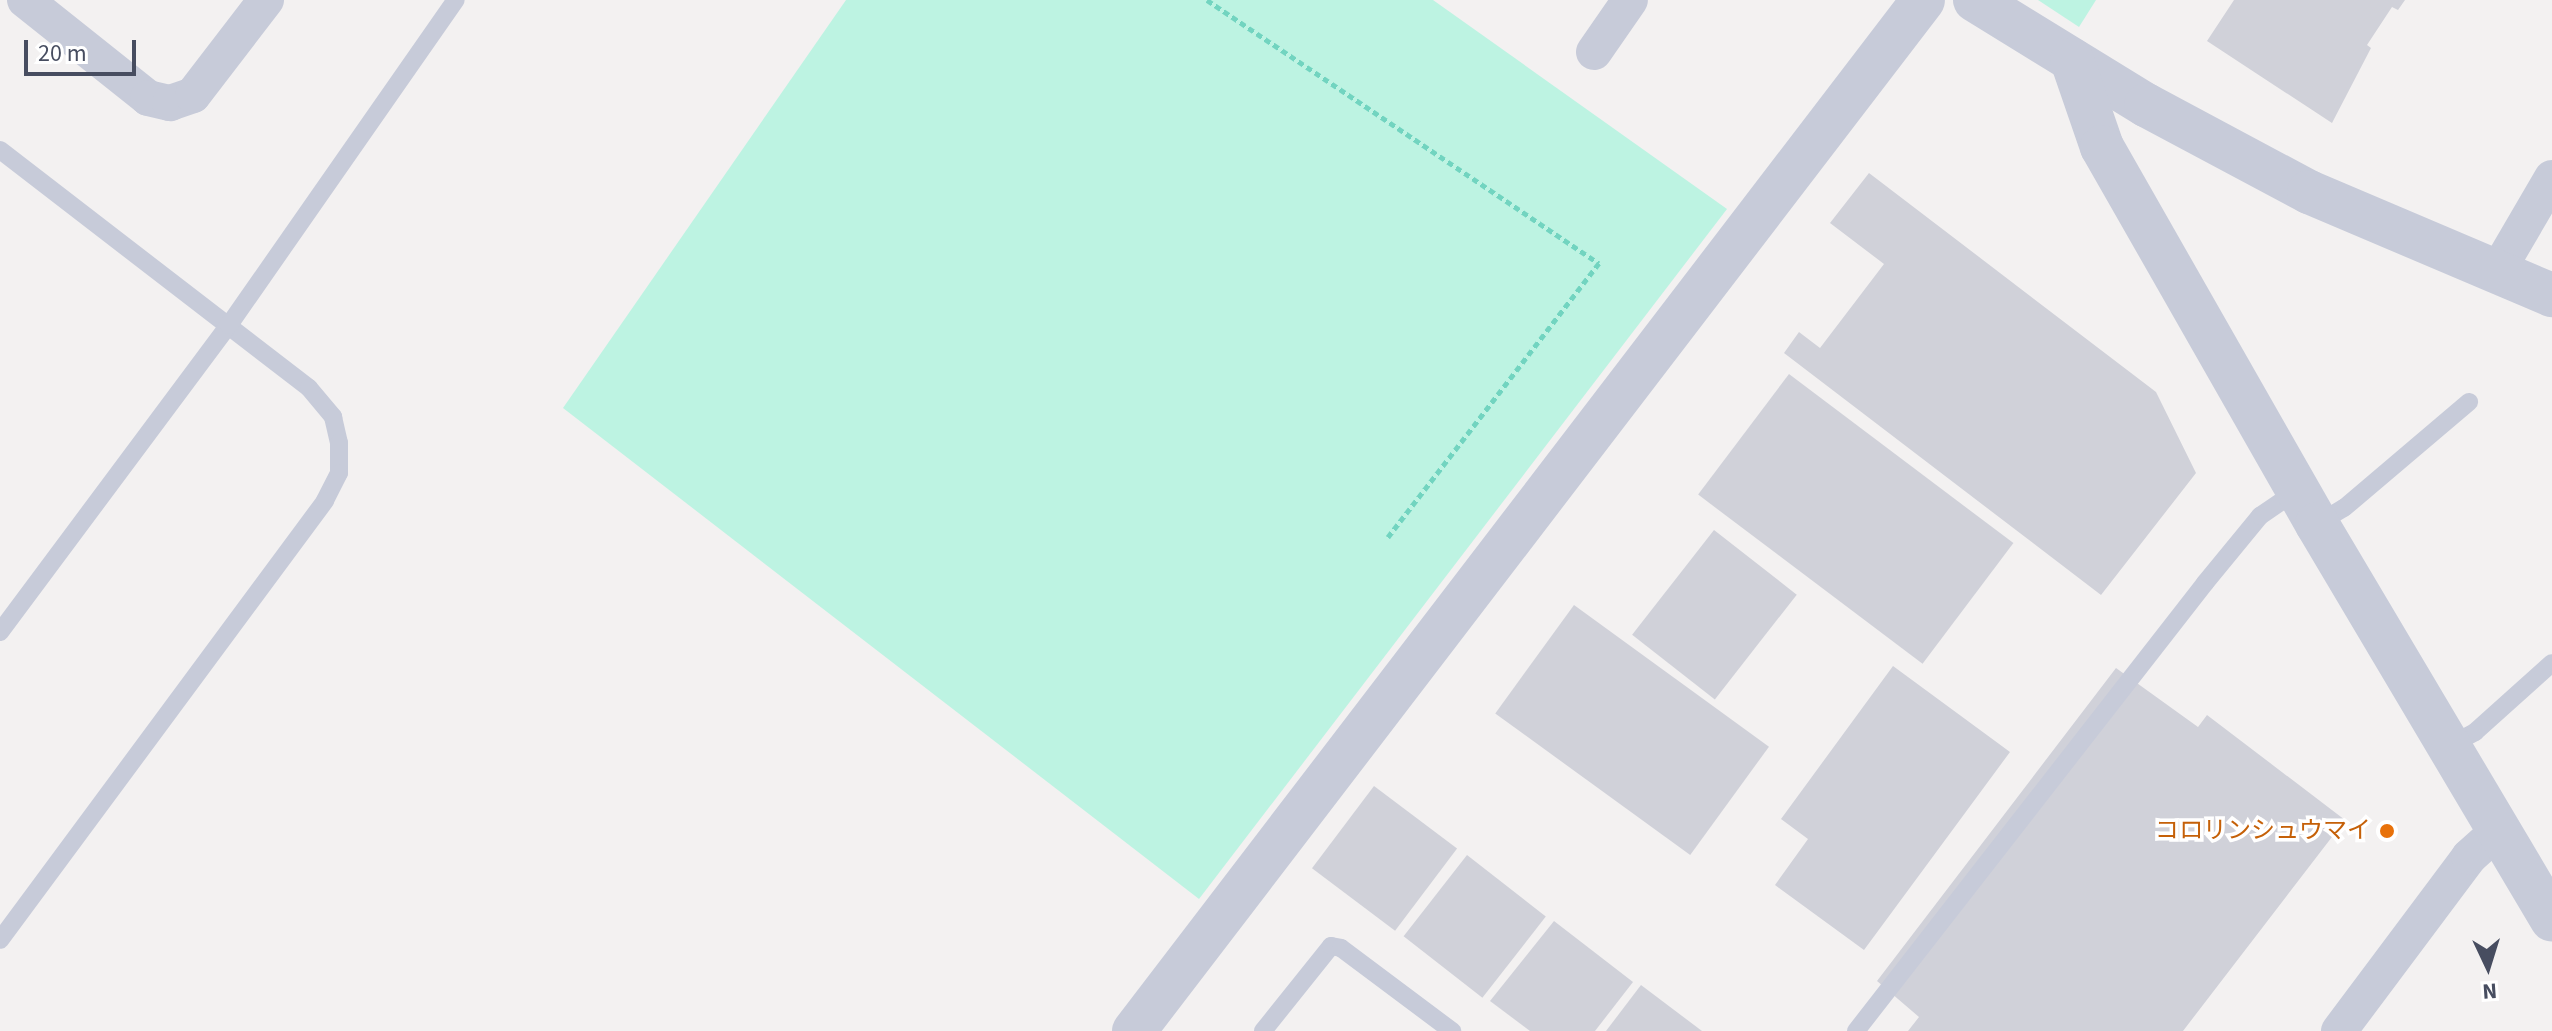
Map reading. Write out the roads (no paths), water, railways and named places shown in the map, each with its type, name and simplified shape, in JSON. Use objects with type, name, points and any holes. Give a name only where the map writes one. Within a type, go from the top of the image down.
[{"type":"street","points":[[25,0],[148,98],[170,103],[193,95],[266,0]]},
{"type":"street","points":[[1594,52],[1630,0]]},
{"type":"street","points":[[1134,1031],[1923,0]]},
{"type":"street","points":[[1975,0],[2072,60],[2309,192],[2552,295]]},
{"type":"street","points":[[2072,60],[2102,147],[2307,507],[2497,832],[2552,919]]},
{"type":"street","points":[[2497,272],[2552,178]]},
{"type":"street","points":[[2339,1031],[2469,857],[2497,832]]},
{"type":"lane","points":[[0,632],[229,325],[456,0]]},
{"type":"lane","points":[[0,150],[309,388],[333,417],[339,473],[325,501],[0,940]]},
{"type":"lane","points":[[1856,1031],[2260,516],[2307,507],[2344,508],[2469,402]]},
{"type":"lane","points":[[2447,747],[2475,732],[2552,663]]},
{"type":"lane","points":[[1263,1031],[1331,946],[1341,948],[1452,1031]]},
{"type":"place","name":"コロリンシュウマイ","points":[[2387,831]]}]
